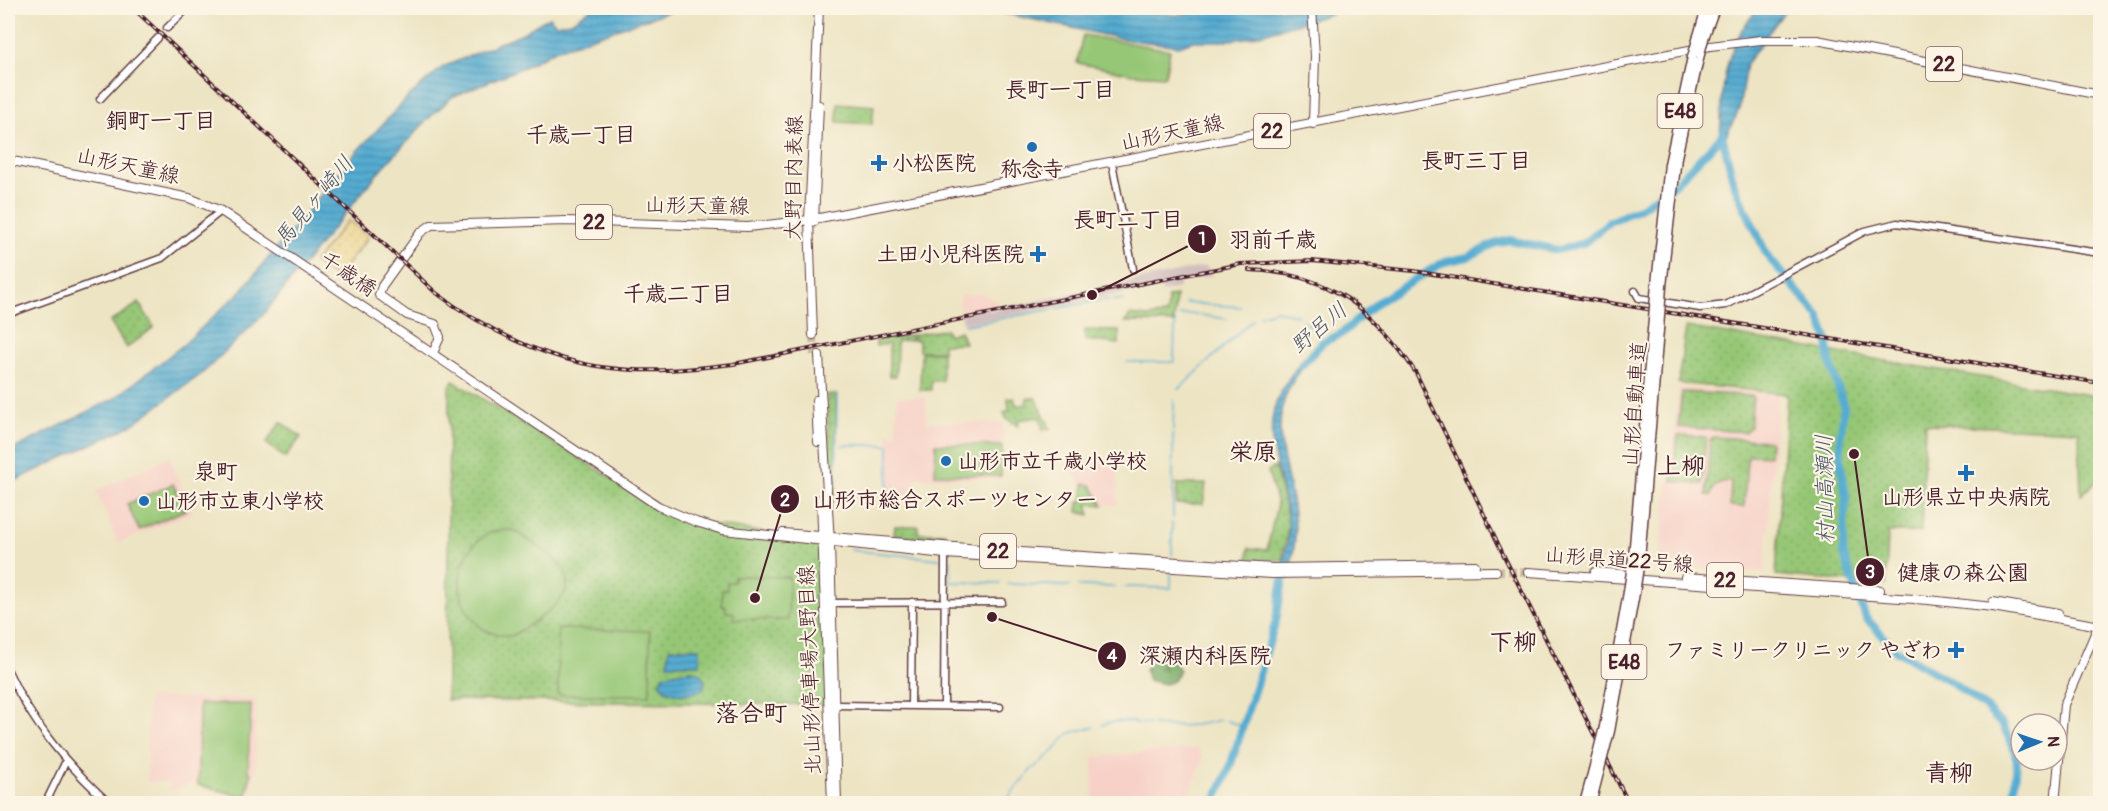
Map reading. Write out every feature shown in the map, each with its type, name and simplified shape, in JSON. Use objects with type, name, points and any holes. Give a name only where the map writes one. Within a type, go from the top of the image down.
[{"type":"highway","name":"山形自動車道","points":[[1591,804],[1632,593],[1659,285],[1662,223],[1669,164],[1696,56],[1711,9]]},
{"type":"highway","name":"山形自動車道","points":[[1659,285],[1677,157],[1696,56]]},
{"type":"highway","name":"山形自動車道","points":[[1584,804],[1596,772]]},
{"type":"main road","name":"大野目内表線","points":[[816,334],[812,219],[821,8]]},
{"type":"main road","points":[[1312,8],[1315,56],[1313,124]]},
{"type":"main road","name":"山形天童線","points":[[434,354],[440,337],[437,326],[431,321],[407,315],[379,295],[382,286],[420,233],[431,225],[566,220],[748,226],[812,219],[1729,43],[1786,39],[1857,47],[2100,95]]},
{"type":"main road","name":"山形天童線","points":[[8,160],[189,198],[220,211],[237,222]]},
{"type":"main road","name":"千歳橋","points":[[237,222],[434,354]]},
{"type":"main road","name":"22","points":[[434,354],[658,506],[696,522],[740,532],[1256,567],[1273,571]]},
{"type":"main road","points":[[817,356],[827,539]]},
{"type":"main road","name":"22","points":[[827,539],[945,554],[1273,571],[1497,568]]},
{"type":"main road","name":"北山形停車場大野目線","points":[[827,539],[832,603],[837,804]]},
{"type":"main road","name":"北山形停車場大野目線","points":[[827,539],[832,804]]},
{"type":"main road","name":"山形県道22号線","points":[[1528,570],[1877,592],[2100,624]]},
{"type":"main road","points":[[2055,804],[2064,705],[2100,624]]},
{"type":"street","points":[[167,28],[188,8]]},
{"type":"street","points":[[100,99],[158,38]]},
{"type":"street","points":[[1112,163],[1132,269]]},
{"type":"street","points":[[8,314],[162,258],[220,211]]},
{"type":"street","points":[[1635,291],[1639,298],[1713,308],[1726,305],[1865,231],[1897,223],[2100,253]]},
{"type":"street","points":[[944,706],[945,554]]},
{"type":"street","points":[[911,706],[912,602]]},
{"type":"street","points":[[832,603],[1002,602]]},
{"type":"street","points":[[8,671],[30,714],[66,761],[110,804]]},
{"type":"street","points":[[834,705],[1000,707]]},
{"type":"street","points":[[45,804],[66,761]]},
{"type":"shaded area","points":[[1206,266],[1213,275],[1179,283],[1179,288],[1162,292],[1159,286],[963,324],[961,314],[988,308],[989,311]]},
{"type":"shaded area","points":[[983,294],[996,301],[996,307],[960,309],[960,295]]},
{"type":"shaded area","points":[[1679,388],[1778,394],[1765,572],[1663,565],[1659,560]]},
{"type":"shaded area","name":"山形市立千歳小学校","points":[[897,397],[926,397],[926,422],[1003,423],[1002,479],[916,478],[915,496],[890,495],[888,433],[896,433]]},
{"type":"shaded area","name":"山形市立東小学校","points":[[169,457],[192,512],[118,543],[96,491]]},
{"type":"shaded area","points":[[1073,459],[1110,459],[1110,467],[1117,467],[1118,505],[1103,505],[1091,485],[1080,484],[1072,468]]},
{"type":"shaded area","points":[[148,697],[256,699],[256,767],[249,798],[190,783],[171,791],[170,782],[147,782]]},
{"type":"shaded area","points":[[1198,748],[1203,757],[1187,803],[1093,803],[1093,757]]},
{"type":"green space","points":[[1083,35],[1170,50],[1165,76],[1132,74],[1077,63]]},
{"type":"green space","points":[[838,103],[874,106],[872,124],[837,122]]},
{"type":"green space","points":[[1176,296],[1174,323],[1125,322],[1130,315],[1148,317],[1167,314],[1168,297]]},
{"type":"green space","points":[[139,303],[154,327],[127,348],[110,322]]},
{"type":"green space","points":[[1686,327],[2100,397],[2100,478],[2081,495],[2079,431],[1925,424],[1921,532],[1888,532],[1886,585],[1776,575],[1787,394],[1678,383]]},
{"type":"green space","points":[[946,329],[948,335],[960,331],[965,343],[943,344],[943,351],[919,351],[919,340],[913,340],[913,335]]},
{"type":"green space","points":[[1085,330],[1119,331],[1119,344],[1085,340]]},
{"type":"green space","points":[[911,335],[911,340],[897,341],[896,376],[889,376],[889,344],[876,346],[876,341]]},
{"type":"green space","points":[[921,352],[942,352],[942,381],[931,381],[931,390],[920,390]]},
{"type":"green space","points":[[453,381],[658,506],[696,522],[824,542],[829,705],[447,700],[449,388]]},
{"type":"green space","points":[[1682,392],[1753,396],[1750,427],[1745,432],[1678,427]]},
{"type":"green space","points":[[827,395],[836,395],[836,494],[831,494]]},
{"type":"green space","points":[[1008,398],[1014,398],[1016,405],[1026,405],[1027,398],[1036,398],[1050,428],[1043,430],[1040,417],[1018,420],[1018,426],[1006,418],[1004,412],[1009,411]]},
{"type":"green space","points":[[281,422],[301,437],[285,458],[266,443]]},
{"type":"green space","points":[[1678,435],[1706,437],[1702,484],[1672,481]]},
{"type":"green space","points":[[1715,437],[1770,441],[1769,456],[1750,455],[1747,459],[1744,507],[1730,506],[1731,481],[1718,484],[1711,495],[1706,495],[1710,440]]},
{"type":"green space","points":[[936,444],[1002,446],[1001,476],[935,474]]},
{"type":"green space","points":[[1275,467],[1289,524],[1282,560],[1248,559],[1249,548],[1267,550],[1277,504],[1268,471]]},
{"type":"green space","points":[[173,484],[185,510],[139,530],[127,504]]},
{"type":"green space","points":[[1084,484],[1091,485],[1103,505],[1087,504],[1090,515],[1078,512],[1079,502],[1082,502]]},
{"type":"green space","points":[[1177,484],[1206,484],[1203,504],[1176,504]]},
{"type":"green space","points":[[895,526],[918,526],[918,533],[944,533],[944,540],[894,535]]},
{"type":"green space","points":[[513,530],[542,549],[558,563],[566,574],[567,585],[563,596],[555,606],[512,636],[488,632],[474,620],[461,594],[460,580],[462,566],[477,541],[493,532]]},
{"type":"green space","points":[[734,576],[789,577],[788,620],[734,619],[734,613],[726,612],[726,606],[722,606],[722,590],[727,590],[727,582],[734,582]]},
{"type":"green space","points":[[558,629],[650,631],[650,695],[558,695]]},
{"type":"green space","points":[[1170,659],[1174,661],[1179,670],[1174,681],[1165,684],[1148,680],[1145,670],[1149,664]]},
{"type":"green space","points":[[199,704],[251,704],[248,771],[251,773],[246,797],[198,785]]},
{"type":"sand","points":[[348,220],[368,237],[337,278],[314,262]]},
{"type":"water","points":[[592,8],[679,8],[555,50],[526,66],[452,97],[427,120],[378,173],[262,316],[203,373],[130,426],[8,484],[8,452],[115,398],[183,345],[241,291],[357,151],[410,95],[443,67],[523,33],[549,17],[556,24],[571,22]]},
{"type":"water","points":[[980,8],[1087,8],[1124,13],[1142,11],[1176,15],[1202,10],[1239,8],[1351,8],[1246,38],[1193,41],[1179,46],[1123,39]]},
{"type":"water","points":[[1759,8],[1787,8],[1746,64],[1739,110],[1723,142],[1720,139],[1726,69],[1737,38]]},
{"type":"water","points":[[1305,358],[1308,362],[1293,381],[1285,399],[1281,417],[1280,435],[1295,522],[1289,578],[1280,576],[1289,529],[1274,455],[1272,418],[1277,400],[1288,380]]},
{"type":"water","points":[[669,648],[700,648],[700,664],[668,664]]},
{"type":"water","points":[[690,670],[701,673],[705,682],[703,690],[681,695],[665,690],[660,682],[664,675]]},
{"type":"waterway","name":"村山高瀬川","points":[[1722,134],[1734,185],[1768,257],[1819,316],[1828,341],[1829,358],[1844,407],[1840,440],[1841,466],[1846,495],[1843,553],[1866,618],[1897,651],[1953,683],[1985,707],[2003,726],[2013,746],[2017,761],[2014,793],[2010,804]]},
{"type":"waterway","name":"野呂川","points":[[1301,366],[1323,342],[1341,334],[1378,302],[1444,262],[1468,257],[1494,244],[1509,240],[1558,250],[1584,243],[1609,222],[1642,207],[1676,183],[1722,136]]},
{"type":"waterway","points":[[965,325],[1103,300],[1123,300]]},
{"type":"waterway","points":[[1185,303],[1241,307]]},
{"type":"waterway","points":[[1260,315],[1276,310],[1298,316]]},
{"type":"waterway","points":[[1179,315],[1197,314]]},
{"type":"waterway","points":[[1200,315],[1227,319]]},
{"type":"waterway","points":[[1179,389],[1253,319]]},
{"type":"waterway","points":[[1303,320],[1316,331]]},
{"type":"waterway","points":[[1174,360],[1175,321]]},
{"type":"waterway","name":"野呂川","points":[[1320,338],[1323,342]]},
{"type":"waterway","points":[[1127,362],[1174,362]]},
{"type":"waterway","points":[[836,485],[837,395]]},
{"type":"waterway","points":[[1173,430],[1174,400]]},
{"type":"waterway","points":[[1173,434],[1173,518]]},
{"type":"waterway","points":[[842,445],[889,445],[888,494]]},
{"type":"waterway","points":[[1172,523],[1172,555]]},
{"type":"waterway","points":[[850,550],[940,559]]},
{"type":"waterway","points":[[951,560],[950,582],[1000,583]]},
{"type":"waterway","name":"野呂川","points":[[1214,804],[1230,767],[1276,621],[1285,567]]},
{"type":"waterway","points":[[1124,587],[1171,588],[1171,572]]},
{"type":"waterway","points":[[1008,584],[1070,586]]},
{"type":"waterway","points":[[1078,586],[1115,587]]},
{"type":"waterway","points":[[1102,725],[1124,722],[1179,726],[1220,720]]},
{"type":"waterway","points":[[1227,721],[1243,726]]},
{"type":"waterway","points":[[1003,804],[1031,770],[1054,751],[1070,733],[1094,727]]},
{"type":"tunnel","points":[[813,335],[814,357]]},
{"type":"tunnel","points":[[1496,571],[1528,572]]},
{"type":"railway","points":[[133,8],[435,292],[474,318],[518,341],[540,351],[587,364],[610,368],[656,370],[733,364],[1241,264],[1312,261],[1414,271],[2100,383]]},
{"type":"railway","points":[[1249,270],[1303,278],[1347,298],[1366,313],[1400,350],[1416,373],[1505,558],[1629,804]]},
{"type":"place","name":"称念寺","points":[[1032,147]]},
{"type":"place","name":"小松医院","points":[[879,163]]},
{"type":"place","name":"土田小児科医院","points":[[1038,254]]},
{"type":"place","name":"羽前千歳","points":[[1092,295]]},
{"type":"place","name":"健康の森公園","points":[[1854,454]]},
{"type":"place","name":"山形市立千歳小学校","points":[[946,461]]},
{"type":"place","name":"山形県立中央病院","points":[[1966,473]]},
{"type":"place","name":"山形市立東小学校","points":[[144,501]]},
{"type":"place","name":"山形市総合スポーツセンター","points":[[755,598]]},
{"type":"place","name":"深瀬内科医院","points":[[992,617]]},
{"type":"place","name":"ファミリークリニック やざわ","points":[[1956,650]]},
{"type":"district","name":"長町一丁目","points":[[1060,90]]},
{"type":"district","name":"銅町一丁目","points":[[161,121]]},
{"type":"district","name":"千歳一丁目","points":[[581,135]]},
{"type":"district","name":"長町三丁目","points":[[1476,161]]},
{"type":"district","name":"長町二丁目","points":[[1128,220]]},
{"type":"district","name":"千歳二丁目","points":[[678,294]]},
{"type":"district","name":"栄原","points":[[1253,452]]},
{"type":"district","name":"上柳","points":[[1681,466]]},
{"type":"district","name":"泉町","points":[[216,472]]},
{"type":"district","name":"下柳","points":[[1513,642]]},
{"type":"district","name":"落合町","points":[[751,713]]},
{"type":"district","name":"青柳","points":[[1949,773]]},
{"type":"water label","name":"馬見ヶ崎川","points":[[314,201]]}]
